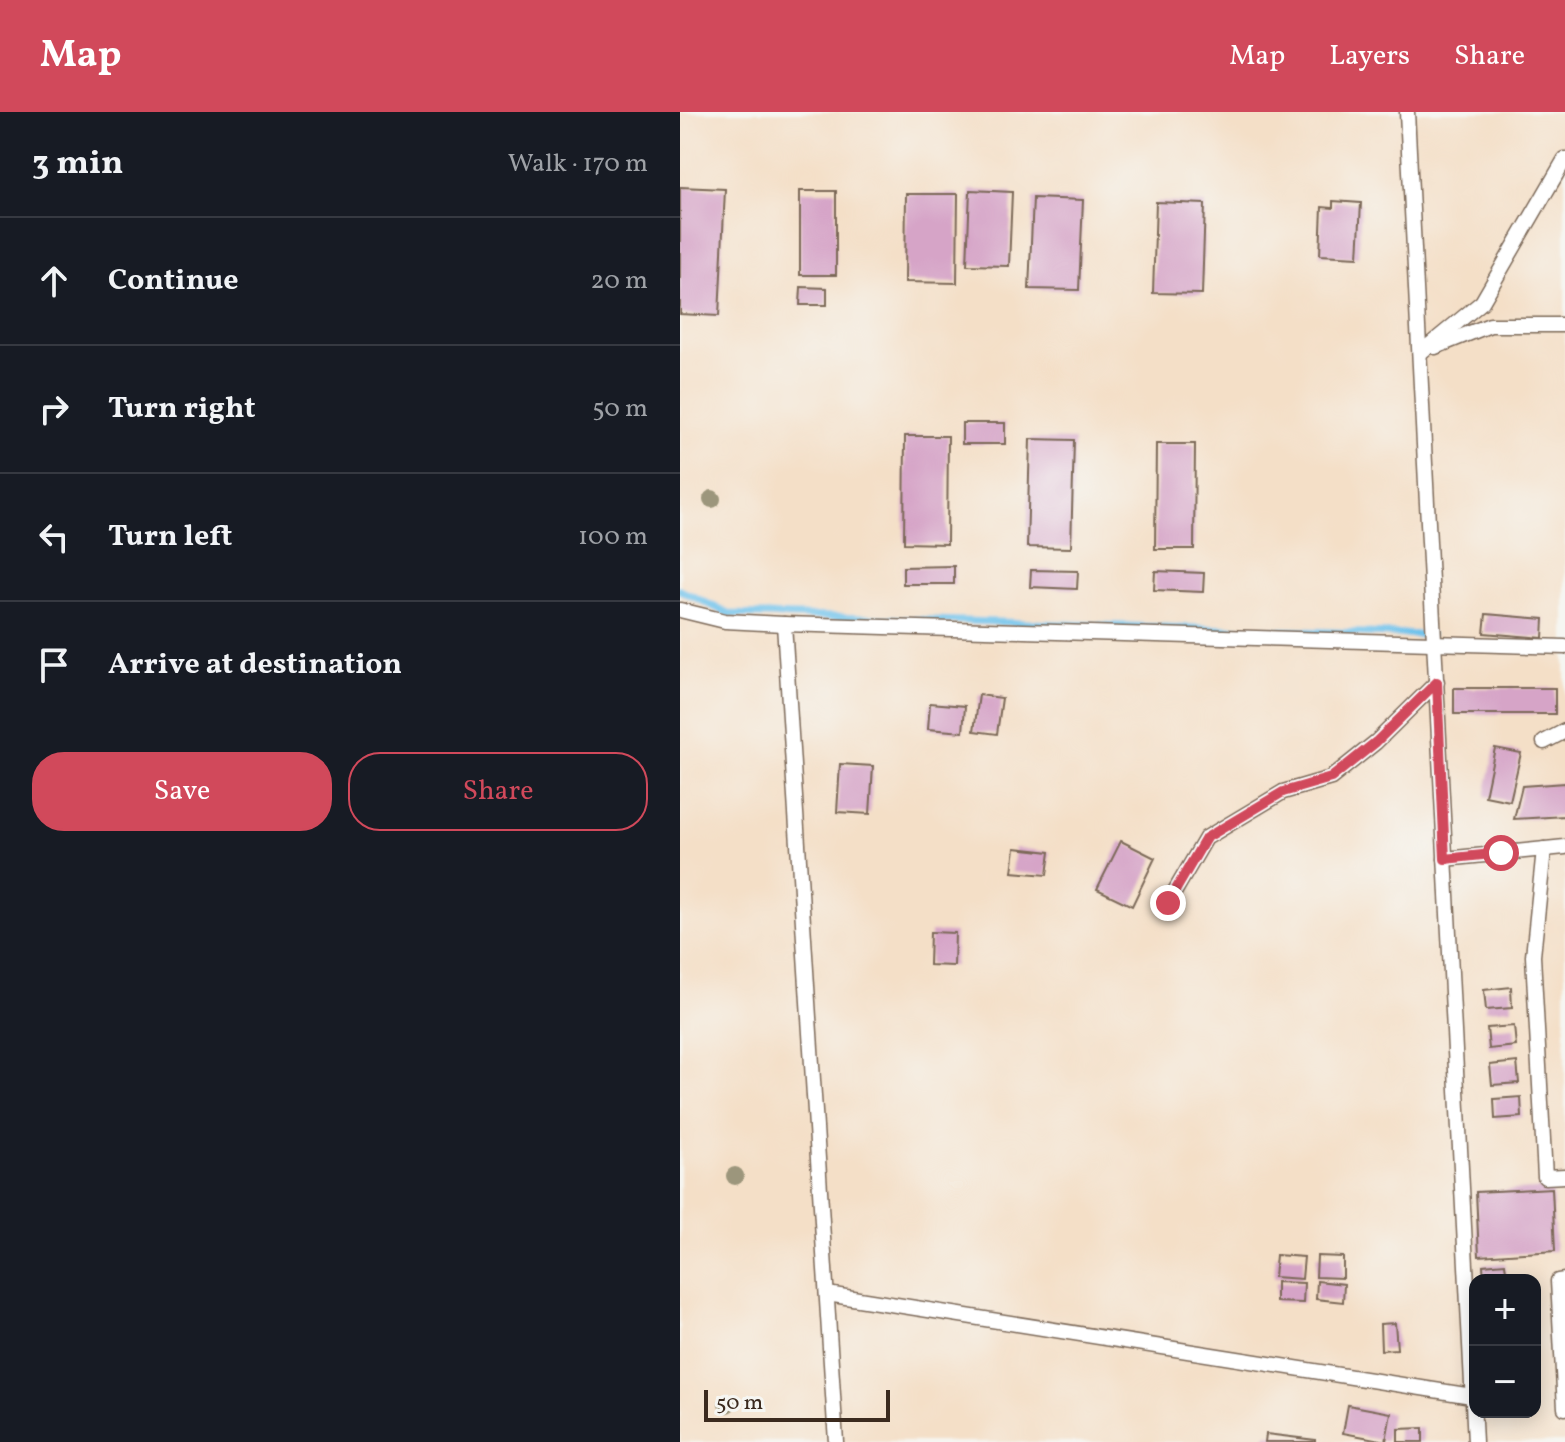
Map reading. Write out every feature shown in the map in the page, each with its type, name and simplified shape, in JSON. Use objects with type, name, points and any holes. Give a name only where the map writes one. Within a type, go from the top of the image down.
[{"type":"lane","points":[[1407,112],[1469,1346]]},
{"type":"lane","points":[[1420,353],[1482,302],[1560,183],[1565,159]]},
{"type":"lane","points":[[1420,353],[1490,325],[1565,325]]},
{"type":"lane","points":[[680,610],[725,621],[784,624],[1565,647]]},
{"type":"lane","points":[[784,624],[836,1442]]},
{"type":"lane","points":[[1168,903],[1206,838],[1283,792],[1331,778],[1376,742],[1437,682]]},
{"type":"lane","points":[[1544,742],[1565,731]]},
{"type":"lane","points":[[1445,859],[1565,847]]},
{"type":"lane","points":[[1544,849],[1533,956],[1545,1177],[1565,1176]]},
{"type":"lane","points":[[1565,1280],[1558,1281],[1565,1408]]},
{"type":"lane","points":[[827,1294],[1469,1396]]},
{"type":"lane","points":[[1473,1418],[1475,1442]]},
{"type":"building","points":[[680,187],[725,189],[719,316],[680,314]]},
{"type":"building","points":[[970,190],[1012,192],[1009,266],[967,265]]},
{"type":"building","points":[[800,191],[836,191],[836,275],[800,275]]},
{"type":"building","points":[[906,194],[958,194],[957,283],[905,282]]},
{"type":"building","points":[[1033,198],[1083,200],[1079,290],[1029,289]]},
{"type":"building","points":[[1333,201],[1361,203],[1358,257],[1320,255],[1322,207],[1333,208]]},
{"type":"building","points":[[1156,202],[1205,204],[1202,294],[1153,293]]},
{"type":"building","points":[[801,287],[827,288],[827,305],[800,305]]},
{"type":"building","points":[[962,423],[1005,423],[1005,444],[962,444]]},
{"type":"building","points":[[905,436],[948,436],[947,544],[904,543]]},
{"type":"building","points":[[1030,439],[1074,440],[1071,548],[1027,547]]},
{"type":"building","points":[[1156,444],[1195,444],[1194,549],[1155,549]]},
{"type":"building","points":[[954,566],[954,584],[903,584],[903,567]]},
{"type":"building","points":[[1031,570],[1078,571],[1077,589],[1030,587]]},
{"type":"building","points":[[1155,571],[1204,573],[1203,592],[1154,590]]},
{"type":"building","points":[[1486,614],[1544,619],[1543,638],[1484,633]]},
{"type":"building","points":[[1454,688],[1555,688],[1555,714],[1454,714]]},
{"type":"building","points":[[979,695],[1002,698],[997,734],[974,731]]},
{"type":"building","points":[[930,703],[965,706],[963,732],[928,729]]},
{"type":"building","points":[[1495,748],[1521,753],[1510,801],[1485,796]]},
{"type":"building","points":[[840,764],[873,766],[870,814],[837,812]]},
{"type":"building","points":[[1565,783],[1565,816],[1514,819],[1522,786]]},
{"type":"building","points":[[1121,841],[1155,858],[1132,906],[1097,889]]},
{"type":"building","points":[[1015,848],[1050,852],[1047,875],[1012,872]]},
{"type":"building","points":[[930,932],[955,933],[954,966],[929,965]]},
{"type":"building","points":[[1511,987],[1512,1008],[1486,1010],[1484,990]]},
{"type":"building","points":[[1514,1026],[1516,1046],[1489,1049],[1487,1028]]},
{"type":"building","points":[[1517,1062],[1519,1083],[1492,1085],[1490,1065]]},
{"type":"building","points":[[1521,1097],[1522,1117],[1495,1119],[1494,1099]]},
{"type":"building","points":[[1552,1188],[1555,1251],[1479,1256],[1476,1192]]},
{"type":"building","points":[[1276,1255],[1304,1257],[1302,1279],[1274,1277]]},
{"type":"building","points":[[1317,1256],[1343,1257],[1343,1278],[1316,1277]]},
{"type":"building","points":[[1505,1263],[1506,1274],[1484,1274],[1483,1265]]},
{"type":"building","points":[[1317,1281],[1344,1284],[1343,1302],[1316,1299]]},
{"type":"building","points":[[1276,1282],[1304,1283],[1303,1303],[1276,1302]]},
{"type":"building","points":[[1395,1323],[1397,1349],[1381,1350],[1380,1324]]},
{"type":"building","points":[[1348,1405],[1391,1413],[1386,1441],[1343,1433]]},
{"type":"building","points":[[1423,1428],[1423,1442],[1398,1442],[1398,1429]]},
{"type":"building","points":[[1266,1434],[1315,1440],[1315,1442],[1265,1442]]},
{"type":"waterway","points":[[680,590],[729,614],[1430,635]]},
{"type":"route","points":[[1168,903],[1206,838],[1283,792],[1331,778],[1376,742],[1437,682],[1445,859],[1501,853]]}]
